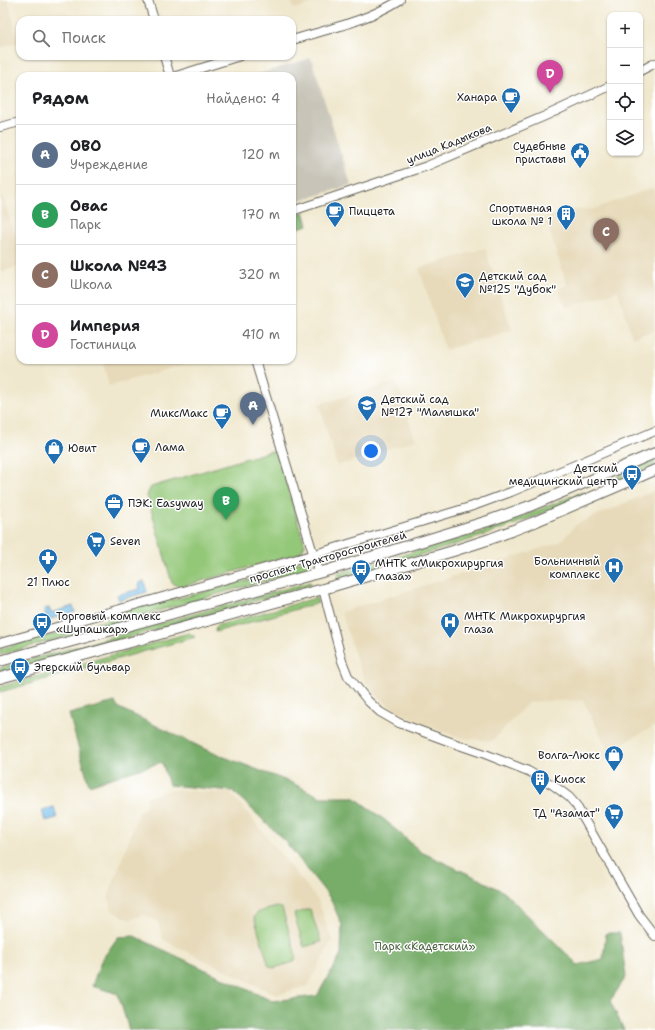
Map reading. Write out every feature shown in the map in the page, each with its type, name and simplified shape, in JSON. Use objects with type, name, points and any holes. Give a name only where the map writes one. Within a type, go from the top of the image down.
[{"type":"main road","name":"проспект Тракторостроителей","points":[[0,661],[319,573],[488,521],[530,506],[655,453]]},
{"type":"main road","points":[[0,678],[323,589],[446,553],[532,524],[655,470]]},
{"type":"main road","points":[[589,481],[596,496]]},
{"type":"main road","points":[[319,573],[323,589]]},
{"type":"street","points":[[148,0],[153,16]]},
{"type":"street","points":[[296,39],[359,20],[390,7],[400,0]]},
{"type":"street","points":[[165,60],[169,72]]},
{"type":"street","points":[[189,72],[227,60]]},
{"type":"street","points":[[643,70],[655,64]]},
{"type":"street","name":"улица Кадыкова","points":[[296,210],[427,166],[545,116],[607,87]]},
{"type":"street","points":[[0,127],[16,123]]},
{"type":"street","points":[[255,364],[319,573]]},
{"type":"street","points":[[0,643],[313,555],[473,506],[511,492],[655,431]]},
{"type":"street","points":[[323,589],[342,661],[348,676],[368,701],[380,712],[399,723],[528,771],[553,785],[569,797],[585,820],[639,914],[655,936]]},
{"type":"shaded area","points":[[0,0],[8,0],[16,31],[16,43],[0,48]]},
{"type":"shaded area","points":[[291,0],[325,0],[294,9]]},
{"type":"shaded area","points":[[311,58],[351,185],[296,202],[296,72],[265,72]]},
{"type":"shaded area","points":[[655,187],[655,331],[632,338],[618,291],[566,308],[558,289],[567,285],[545,218],[567,210],[593,209]]},
{"type":"shaded area","points":[[1,190],[16,240],[16,267],[0,272]]},
{"type":"shaded area","name":"Детский сад №125 \"Дубок\"","points":[[485,248],[512,330],[445,350],[419,268]]},
{"type":"shaded area","points":[[103,364],[186,364],[109,386]]},
{"type":"shaded area","name":"Детский сад №127 \"Малышка\"","points":[[396,382],[416,440],[337,466],[319,404]]},
{"type":"shaded area","points":[[655,490],[655,726],[608,751],[583,700],[529,702],[492,741],[461,738],[422,724],[396,711],[377,696],[365,681],[341,612],[560,542],[577,524]]},
{"type":"shaded area","points":[[171,790],[231,793],[318,900],[332,940],[308,986],[276,995],[163,940],[157,920],[143,915],[130,920],[112,911],[108,897],[139,812],[147,805],[146,797]]},
{"type":"green space","points":[[304,212],[308,225],[296,229],[296,214]]},
{"type":"green space","points":[[271,451],[277,453],[305,545],[300,553],[180,587],[172,583],[147,495],[151,487]]},
{"type":"green space","points":[[655,460],[655,465],[619,481],[617,477]]},
{"type":"green space","points":[[582,492],[584,496],[479,537],[339,578],[337,574],[479,533]]},
{"type":"green space","points":[[305,560],[309,561],[307,569],[0,655],[0,649],[114,618],[115,613],[170,598],[173,600],[261,577],[263,572]]},
{"type":"green space","points":[[310,582],[311,585],[0,674],[0,668]]},
{"type":"green space","points":[[316,598],[318,603],[215,632],[216,626]]},
{"type":"green space","points":[[189,633],[195,637],[0,692],[0,687]]},
{"type":"green space","name":"Парк «Кадетский»","points":[[115,702],[117,707],[211,752],[290,782],[321,797],[354,797],[386,821],[421,852],[504,892],[578,965],[603,959],[606,933],[620,933],[626,977],[610,1001],[624,1030],[129,1030],[118,994],[92,986],[101,961],[118,937],[134,936],[272,1001],[317,996],[341,954],[342,925],[330,898],[285,841],[233,791],[169,785],[162,762],[89,785],[69,714]]},
{"type":"green space","points":[[277,907],[282,908],[296,956],[294,962],[274,968],[269,966],[254,917],[258,912]]},
{"type":"green space","points":[[310,909],[321,942],[304,947],[294,914]]},
{"type":"water","points":[[144,581],[147,592],[119,600],[117,595],[140,589],[139,583]]},
{"type":"water","points":[[73,606],[75,612],[47,620],[44,609],[49,608],[51,613]]},
{"type":"water","points":[[54,807],[57,818],[45,821],[42,810]]},
{"type":"place","name":"Империя","points":[[550,93]]},
{"type":"place","name":"Ханара","points":[[511,114]]},
{"type":"place","name":"Судебные приставы","points":[[580,169]]},
{"type":"place","name":"Пиццета","points":[[335,228]]},
{"type":"place","name":"Спортивная школа № 1","points":[[566,231]]},
{"type":"place","name":"Школа №43","points":[[606,251]]},
{"type":"place","name":"Детский сад №125 \"Дубок\"","points":[[465,299]]},
{"type":"place","name":"Детский сад №127 \"Малышка\"","points":[[367,422]]},
{"type":"place","name":"ОВО","points":[[253,425]]},
{"type":"place","name":"МиксМакс","points":[[222,430]]},
{"type":"place","name":"Лама","points":[[141,464]]},
{"type":"place","name":"Ювит","points":[[54,465]]},
{"type":"place","name":"Детский медицинский центр","points":[[632,491]]},
{"type":"place","name":"ПЭК: Easyway","points":[[114,520]]},
{"type":"place","name":"Овас","points":[[226,520]]},
{"type":"place","name":"Seven","points":[[96,558]]},
{"type":"place","name":"21 Плюс","points":[[48,575]]},
{"type":"place","name":"Больничный комплекс","points":[[614,584]]},
{"type":"place","name":"МНТК «Микрохирургия глаза»","points":[[361,586]]},
{"type":"place","name":"Торговый комплекс «Шупашкар»","points":[[42,639]]},
{"type":"place","name":"МНТК Микрохирургия глаза","points":[[450,639]]},
{"type":"place","name":"Эгерский бульвар","points":[[20,684]]},
{"type":"place","name":"Волга-Люкс","points":[[614,772]]},
{"type":"place","name":"Киоск","points":[[540,796]]},
{"type":"place","name":"ТД \"Азамат\"","points":[[614,830]]}]
